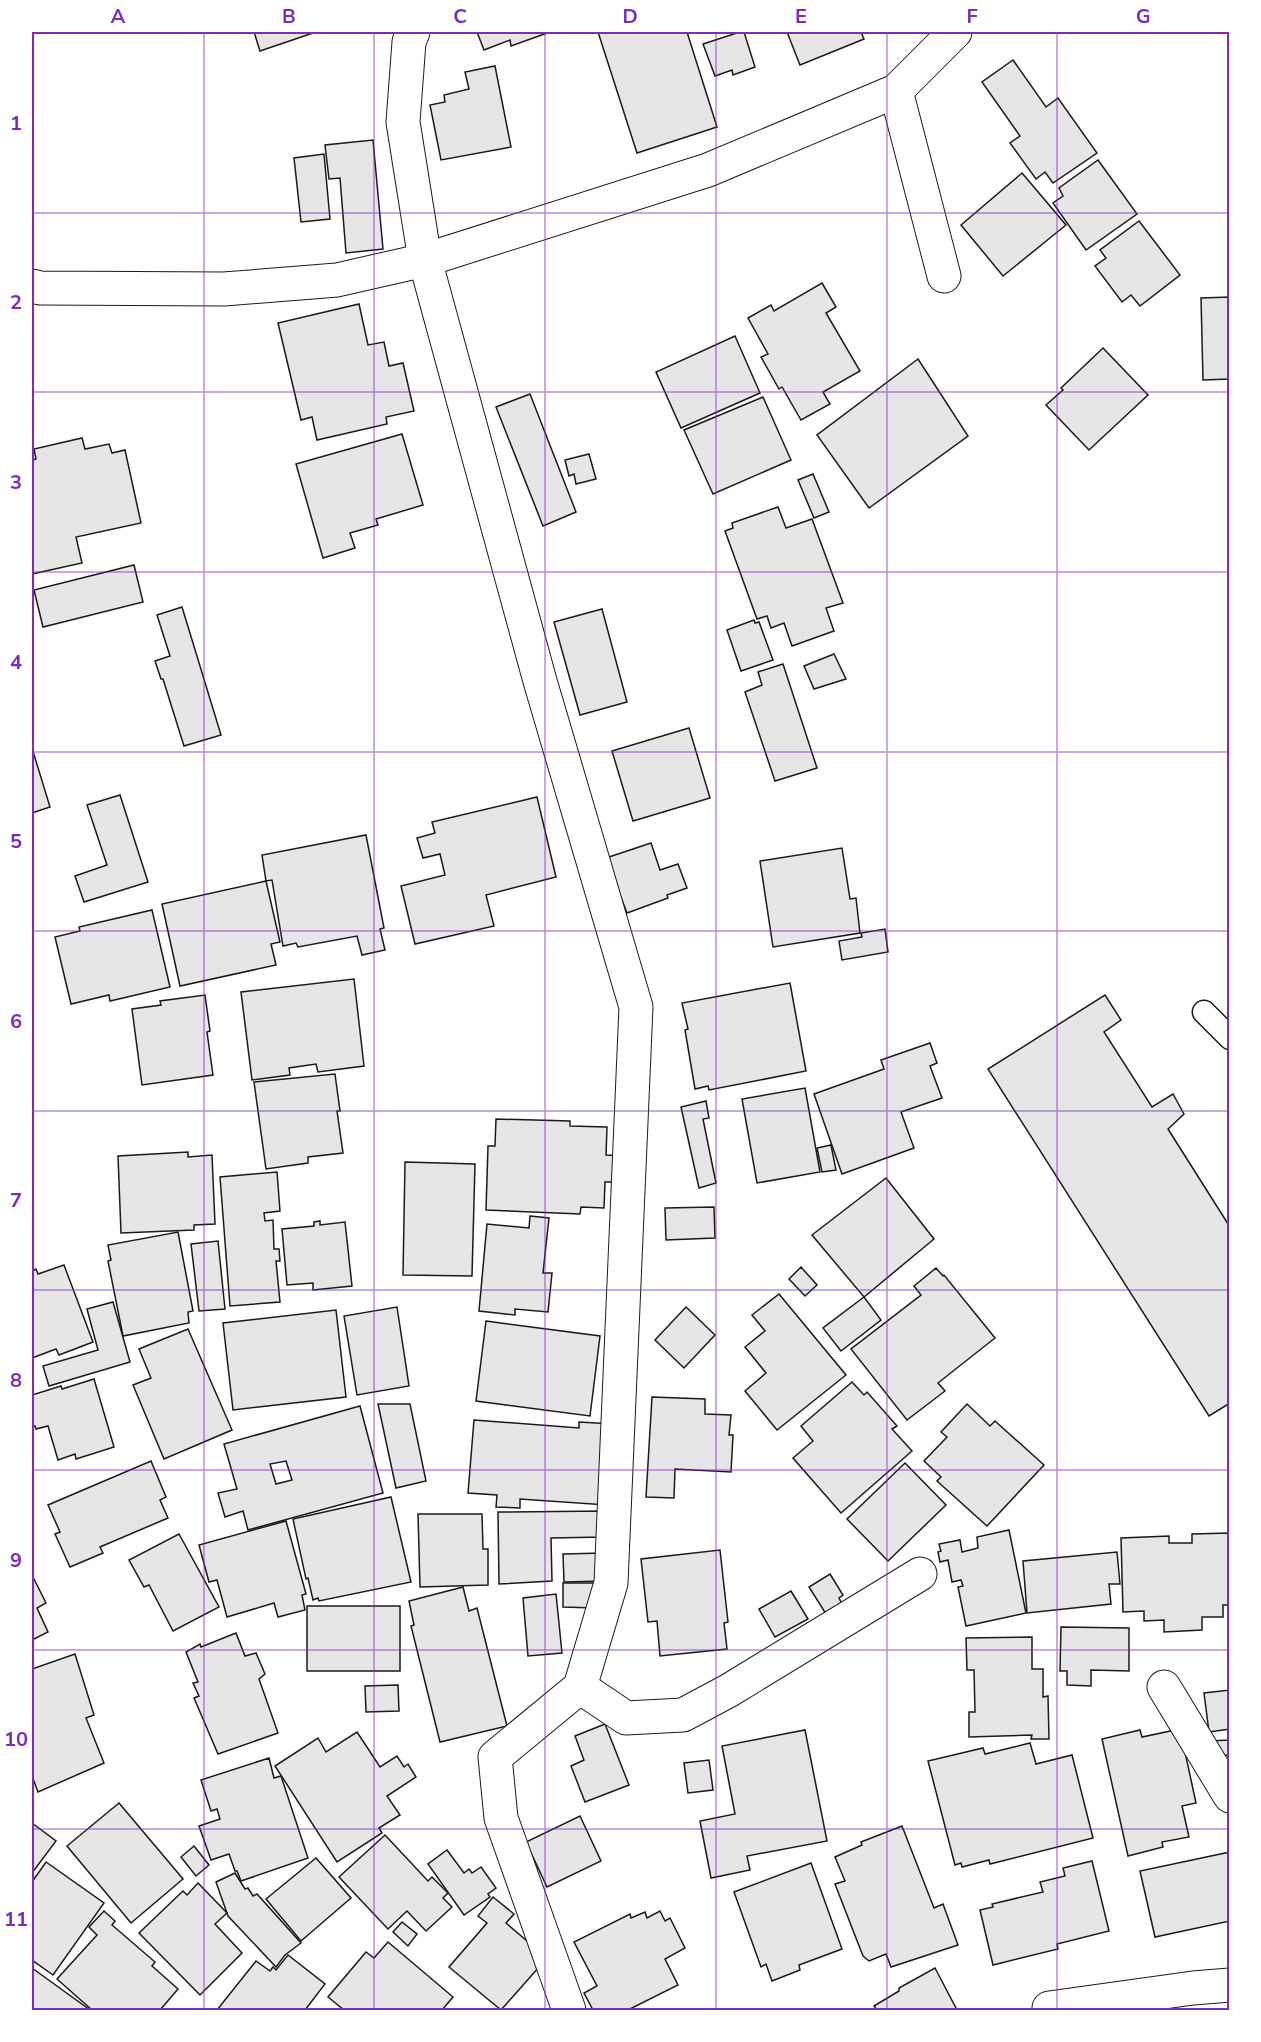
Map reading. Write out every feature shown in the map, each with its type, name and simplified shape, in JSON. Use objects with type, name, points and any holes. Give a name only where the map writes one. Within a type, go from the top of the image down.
[{"type":"street","points":[[413,32],[409,42],[403,122],[425,260],[540,681],[636,1007],[611,1583],[580,1687],[495,1757],[501,1818],[569,2010]]},
{"type":"street","points":[[32,286],[40,288],[224,289],[338,280],[425,260],[708,170],[896,91],[955,32]]},
{"type":"street","points":[[896,91],[944,276]]},
{"type":"street","points":[[580,1687],[626,1718],[683,1715],[728,1691],[920,1574]]},
{"type":"street","points":[[1164,1687],[1230,1796]]},
{"type":"street","points":[[1049,2008],[1230,1984]]},
{"type":"lane","points":[[1204,1012],[1230,1038]]},
{"type":"building","points":[[254,32],[316,32],[260,51]]},
{"type":"building","points":[[477,32],[550,32],[511,46],[510,40],[484,50]]},
{"type":"building","points":[[598,32],[687,32],[717,127],[637,153]]},
{"type":"building","points":[[744,32],[755,67],[733,75],[732,70],[715,76],[703,44]]},
{"type":"building","points":[[787,32],[861,32],[864,39],[800,65]]},
{"type":"building","points":[[1013,60],[1046,107],[1058,98],[1097,153],[1053,183],[1045,172],[1036,179],[1010,143],[1020,136],[982,82]]},
{"type":"building","points":[[495,66],[511,147],[441,160],[430,105],[445,102],[444,95],[469,89],[465,72]]},
{"type":"building","points":[[373,140],[383,249],[346,253],[340,178],[329,179],[325,145]]},
{"type":"building","points":[[324,154],[330,219],[301,222],[294,158]]},
{"type":"building","points":[[1098,160],[1137,214],[1086,250],[1053,203],[1063,196],[1059,188]]},
{"type":"building","points":[[1022,173],[1066,225],[1003,276],[961,225]]},
{"type":"building","points":[[1139,221],[1180,275],[1140,306],[1131,295],[1122,302],[1095,266],[1106,258],[1100,250]]},
{"type":"building","points":[[822,283],[836,307],[826,313],[860,371],[823,392],[830,404],[801,420],[782,387],[779,389],[761,357],[768,354],[748,318],[771,305],[774,311]]},
{"type":"building","points":[[1230,297],[1230,379],[1203,380],[1201,298]]},
{"type":"building","points":[[359,304],[368,345],[384,342],[389,366],[403,363],[414,411],[386,417],[387,424],[317,440],[312,417],[301,420],[278,323]]},
{"type":"building","points":[[735,336],[760,393],[681,428],[656,372]]},
{"type":"building","points":[[1103,348],[1148,395],[1089,450],[1046,405]]},
{"type":"building","points":[[918,359],[968,436],[869,508],[817,435]]},
{"type":"building","points":[[530,394],[576,512],[543,526],[496,407]]},
{"type":"building","points":[[763,397],[791,460],[713,494],[684,430]]},
{"type":"building","points":[[402,434],[423,505],[376,519],[378,525],[350,533],[355,548],[323,558],[296,464]]},
{"type":"building","points":[[82,438],[85,449],[109,444],[112,453],[125,450],[141,523],[76,537],[82,563],[32,574],[32,460],[36,459],[34,449]]},
{"type":"building","points":[[589,454],[596,479],[576,484],[574,474],[569,476],[565,460]]},
{"type":"building","points":[[813,474],[829,512],[814,518],[798,480]]},
{"type":"building","points":[[778,507],[786,528],[812,519],[843,603],[826,608],[834,631],[792,646],[784,623],[771,628],[767,616],[757,619],[725,531],[733,528],[732,523]]},
{"type":"building","points":[[134,565],[143,602],[43,627],[34,590]]},
{"type":"building","points":[[182,607],[221,735],[184,746],[155,661],[170,656],[157,615]]},
{"type":"building","points":[[602,609],[627,702],[580,715],[554,622]]},
{"type":"building","points":[[754,620],[755,623],[759,622],[773,660],[741,671],[727,630]]},
{"type":"building","points":[[834,654],[846,679],[814,689],[804,666]]},
{"type":"building","points":[[783,664],[817,768],[775,781],[745,692],[762,685],[758,672]]},
{"type":"building","points":[[689,728],[710,798],[633,821],[612,751]]},
{"type":"building","points":[[32,748],[50,807],[32,813]]},
{"type":"building","points":[[120,795],[148,882],[84,902],[75,876],[107,865],[87,805]]},
{"type":"building","points":[[537,797],[556,877],[486,895],[494,926],[415,944],[401,886],[445,875],[440,854],[423,858],[417,838],[435,833],[432,822]]},
{"type":"building","points":[[366,835],[384,928],[380,929],[385,950],[362,955],[357,936],[298,947],[296,943],[283,946],[272,880],[266,881],[262,855]]},
{"type":"building","points":[[651,843],[660,870],[678,864],[687,888],[667,895],[668,898],[627,913],[606,858]]},
{"type":"building","points":[[842,848],[850,899],[856,898],[860,933],[773,947],[760,861]]},
{"type":"building","points":[[266,881],[280,942],[271,944],[276,965],[180,986],[162,904]]},
{"type":"building","points":[[152,910],[170,987],[110,1001],[109,995],[71,1004],[55,937],[80,931],[79,927]]},
{"type":"building","points":[[885,929],[888,952],[842,960],[839,941],[862,937],[861,933]]},
{"type":"building","points":[[354,979],[364,1066],[318,1072],[316,1064],[289,1068],[290,1075],[252,1080],[241,992]]},
{"type":"building","points":[[790,983],[806,1071],[709,1090],[708,1086],[695,1089],[685,1030],[688,1029],[682,1003]]},
{"type":"building","points":[[205,995],[213,1075],[142,1085],[132,1009],[161,1005],[160,1001]]},
{"type":"building","points":[[1105,995],[1121,1020],[1104,1032],[1152,1107],[1173,1094],[1184,1114],[1168,1129],[1230,1227],[1230,1403],[1209,1416],[988,1069]]},
{"type":"building","points":[[930,1043],[937,1063],[930,1066],[942,1098],[901,1112],[914,1148],[842,1174],[814,1094],[884,1069],[881,1060]]},
{"type":"building","points":[[335,1074],[343,1153],[308,1157],[308,1163],[266,1169],[254,1082]]},
{"type":"building","points":[[805,1088],[820,1172],[757,1183],[742,1099]]},
{"type":"building","points":[[706,1101],[709,1118],[703,1119],[716,1183],[699,1188],[681,1107]]},
{"type":"building","points":[[496,1119],[570,1121],[570,1126],[607,1127],[606,1155],[628,1156],[626,1182],[605,1182],[604,1208],[581,1207],[580,1214],[486,1210],[488,1146],[495,1146]]},
{"type":"building","points":[[831,1145],[836,1170],[822,1172],[817,1148]]},
{"type":"building","points":[[188,1152],[188,1157],[212,1155],[215,1224],[194,1225],[194,1230],[121,1233],[118,1156]]},
{"type":"building","points":[[405,1162],[475,1164],[472,1276],[403,1275]]},
{"type":"building","points":[[277,1172],[280,1211],[264,1213],[265,1221],[273,1220],[274,1249],[279,1249],[280,1261],[276,1261],[280,1302],[230,1306],[220,1177]]},
{"type":"building","points":[[886,1178],[934,1239],[864,1297],[812,1235]]},
{"type":"building","points":[[714,1207],[715,1238],[666,1240],[665,1208]]},
{"type":"building","points":[[530,1216],[549,1218],[543,1273],[552,1273],[548,1312],[515,1309],[515,1315],[479,1311],[487,1224],[529,1228]]},
{"type":"building","points":[[320,1221],[320,1225],[345,1222],[352,1286],[313,1290],[313,1283],[287,1285],[282,1229],[314,1226],[314,1222]]},
{"type":"building","points":[[178,1232],[193,1311],[188,1312],[189,1323],[123,1336],[108,1261],[111,1260],[108,1245]]},
{"type":"building","points":[[218,1241],[225,1309],[199,1311],[191,1244]]},
{"type":"building","points":[[64,1265],[93,1342],[59,1355],[56,1349],[32,1358],[32,1271],[36,1269],[38,1274]]},
{"type":"building","points":[[801,1267],[817,1285],[805,1296],[789,1279]]},
{"type":"building","points":[[936,1268],[995,1338],[938,1383],[945,1391],[907,1420],[851,1349],[921,1295],[914,1286]]},
{"type":"building","points":[[779,1294],[846,1375],[777,1430],[745,1391],[766,1373],[745,1347],[765,1331],[752,1315]]},
{"type":"building","points":[[864,1297],[881,1320],[841,1351],[823,1328]]},
{"type":"building","points":[[113,1302],[130,1362],[49,1386],[43,1366],[98,1350],[87,1309]]},
{"type":"building","points":[[397,1307],[409,1386],[357,1395],[344,1316]]},
{"type":"building","points":[[686,1307],[715,1335],[684,1368],[655,1340]]},
{"type":"building","points":[[336,1310],[346,1397],[233,1410],[223,1323]]},
{"type":"building","points":[[486,1321],[600,1336],[590,1416],[476,1401]]},
{"type":"building","points":[[188,1329],[232,1430],[164,1459],[133,1385],[151,1378],[139,1349]]},
{"type":"building","points":[[94,1379],[114,1447],[76,1459],[75,1454],[58,1460],[48,1426],[36,1429],[35,1426],[32,1427],[32,1395]]},
{"type":"building","points":[[852,1382],[864,1395],[867,1392],[897,1426],[892,1429],[912,1451],[841,1513],[793,1458],[813,1441],[801,1426]]},
{"type":"building","points":[[652,1397],[705,1399],[705,1414],[731,1415],[729,1435],[733,1435],[731,1472],[675,1469],[674,1498],[646,1497]]},
{"type":"building","points":[[378,1404],[410,1404],[426,1481],[396,1488]]},
{"type":"building","points":[[967,1404],[990,1426],[995,1421],[1044,1465],[987,1526],[937,1481],[941,1477],[924,1461],[947,1437],[941,1432]]},
{"type":"building","points":[[360,1406],[383,1493],[248,1530],[243,1511],[225,1517],[218,1493],[237,1489],[224,1444]],"holes":[[[286,1461],[292,1480],[276,1484],[270,1464]]]},
{"type":"building","points":[[474,1420],[579,1428],[579,1422],[613,1424],[607,1505],[520,1499],[520,1508],[496,1507],[497,1495],[468,1493]]},
{"type":"building","points":[[151,1461],[166,1497],[160,1500],[168,1518],[100,1547],[103,1553],[70,1567],[55,1534],[60,1532],[48,1505]]},
{"type":"building","points":[[905,1463],[946,1505],[888,1561],[847,1519]]},
{"type":"building","points":[[391,1497],[411,1582],[319,1601],[318,1598],[313,1600],[293,1519]]},
{"type":"building","points":[[605,1511],[604,1537],[551,1538],[552,1581],[499,1584],[498,1512]]},
{"type":"building","points":[[418,1514],[482,1514],[483,1549],[488,1549],[488,1585],[420,1587]]},
{"type":"building","points":[[286,1521],[306,1594],[302,1595],[305,1610],[278,1617],[274,1603],[227,1617],[217,1580],[209,1582],[199,1545]]},
{"type":"building","points":[[1009,1530],[1026,1613],[966,1626],[958,1587],[963,1586],[961,1580],[952,1582],[948,1560],[940,1562],[939,1544],[960,1540],[962,1552],[978,1548],[977,1537]]},
{"type":"building","points":[[1230,1533],[1230,1605],[1223,1605],[1223,1617],[1202,1617],[1202,1630],[1164,1632],[1164,1620],[1144,1621],[1144,1611],[1123,1612],[1121,1538],[1169,1536],[1169,1543],[1192,1543],[1192,1534]]},
{"type":"building","points":[[179,1534],[219,1607],[173,1631],[149,1585],[144,1587],[129,1560]]},
{"type":"building","points":[[720,1550],[728,1622],[724,1623],[727,1649],[660,1656],[657,1621],[648,1622],[641,1559]]},
{"type":"building","points":[[1117,1552],[1120,1584],[1109,1584],[1111,1604],[1027,1613],[1023,1561]]},
{"type":"building","points":[[603,1553],[604,1581],[564,1582],[563,1554]]},
{"type":"building","points":[[830,1574],[843,1595],[839,1598],[842,1604],[826,1614],[809,1587]]},
{"type":"building","points":[[32,1575],[46,1603],[37,1608],[48,1632],[32,1640]]},
{"type":"building","points":[[563,1583],[594,1583],[594,1608],[563,1607]]},
{"type":"building","points":[[463,1587],[469,1611],[477,1608],[507,1726],[440,1742],[411,1626],[414,1625],[409,1601]]},
{"type":"building","points":[[791,1591],[808,1619],[775,1637],[759,1609]]},
{"type":"building","points":[[556,1594],[562,1653],[528,1656],[523,1598]]},
{"type":"building","points":[[307,1606],[400,1606],[400,1671],[307,1671]]},
{"type":"building","points":[[1061,1627],[1129,1628],[1129,1671],[1091,1670],[1091,1686],[1067,1685],[1067,1671],[1060,1671]]},
{"type":"building","points":[[236,1633],[245,1656],[256,1653],[265,1674],[259,1679],[278,1733],[218,1754],[194,1698],[199,1696],[193,1683],[198,1682],[186,1652],[200,1644],[201,1647]]},
{"type":"building","points":[[1032,1637],[1032,1669],[1043,1669],[1043,1697],[1048,1696],[1049,1739],[1031,1739],[1032,1735],[969,1737],[969,1712],[975,1712],[974,1670],[967,1670],[966,1638]]},
{"type":"building","points":[[75,1654],[94,1715],[86,1718],[104,1763],[38,1792],[32,1776],[32,1669]]},
{"type":"building","points":[[398,1685],[399,1711],[366,1712],[365,1686]]},
{"type":"building","points":[[1230,1690],[1230,1729],[1209,1732],[1204,1693]]},
{"type":"building","points":[[605,1724],[629,1785],[585,1802],[571,1766],[584,1760],[575,1736]]},
{"type":"building","points":[[1180,1729],[1196,1803],[1182,1806],[1189,1837],[1162,1842],[1163,1847],[1128,1856],[1102,1739],[1140,1730],[1142,1737]]},
{"type":"building","points":[[805,1730],[827,1841],[747,1856],[750,1870],[711,1878],[700,1821],[735,1814],[722,1746]]},
{"type":"building","points":[[357,1732],[380,1767],[397,1756],[404,1767],[408,1764],[416,1777],[387,1796],[400,1815],[379,1828],[382,1833],[337,1862],[275,1766],[318,1738],[326,1752]]},
{"type":"building","points":[[1230,1740],[1230,1755],[1210,1756],[1209,1741]]},
{"type":"building","points":[[1030,1743],[1036,1764],[1072,1755],[1093,1838],[990,1864],[989,1860],[962,1867],[961,1863],[955,1865],[928,1761],[983,1748],[985,1754]]},
{"type":"building","points":[[269,1758],[274,1778],[281,1776],[308,1858],[241,1881],[229,1854],[211,1860],[199,1826],[220,1819],[217,1809],[211,1811],[201,1780]]},
{"type":"building","points":[[709,1760],[713,1790],[688,1793],[684,1763]]},
{"type":"building","points":[[119,1803],[183,1879],[131,1923],[67,1846]]},
{"type":"building","points":[[580,1816],[601,1861],[547,1887],[526,1842]]},
{"type":"building","points":[[32,1823],[56,1841],[32,1873]]},
{"type":"building","points":[[902,1826],[934,1908],[943,1904],[958,1945],[891,1967],[886,1954],[869,1961],[863,1956],[835,1884],[845,1881],[835,1857],[862,1845],[861,1842]]},
{"type":"building","points":[[385,1835],[428,1881],[432,1877],[448,1893],[443,1898],[452,1907],[426,1931],[407,1911],[388,1929],[339,1877]]},
{"type":"building","points":[[194,1846],[209,1865],[196,1876],[181,1857]]},
{"type":"building","points":[[447,1850],[464,1873],[469,1869],[472,1873],[481,1867],[496,1888],[488,1894],[490,1897],[464,1915],[428,1864]]},
{"type":"building","points":[[1230,1852],[1230,1921],[1155,1937],[1140,1871]]},
{"type":"building","points":[[316,1858],[351,1898],[301,1941],[266,1899]]},
{"type":"building","points":[[1092,1861],[1109,1931],[1057,1944],[1058,1949],[993,1965],[980,1910],[993,1907],[992,1904],[1043,1892],[1040,1882],[1065,1876],[1063,1868]]},
{"type":"building","points":[[46,1862],[104,1903],[53,1975],[32,1960],[32,1882]]},
{"type":"building","points":[[811,1863],[842,1949],[799,1965],[800,1970],[772,1981],[766,1964],[761,1967],[734,1892]]},
{"type":"building","points":[[235,1873],[245,1889],[248,1888],[253,1896],[257,1894],[301,1943],[285,1955],[276,1967],[228,1916],[216,1882]]},
{"type":"building","points":[[198,1883],[227,1913],[215,1924],[242,1953],[200,1995],[139,1933],[183,1891],[187,1895]]},
{"type":"building","points":[[493,1897],[514,1914],[506,1923],[547,1958],[501,2010],[449,1967],[487,1923],[478,1916]]},
{"type":"building","points":[[104,1911],[115,1921],[112,1925],[155,1962],[152,1966],[178,1989],[160,2010],[92,2010],[57,1979],[97,1935],[89,1927]]},
{"type":"building","points":[[660,1911],[665,1921],[670,1918],[685,1948],[665,1959],[678,1985],[628,2010],[593,2010],[584,1993],[597,1986],[574,1942],[630,1914],[631,1918],[645,1912],[647,1918]]},
{"type":"building","points":[[402,1922],[417,1934],[408,1946],[393,1932]]},
{"type":"building","points":[[388,1942],[453,1997],[442,2010],[344,2010],[328,1997],[366,1952],[374,1958]]},
{"type":"building","points":[[288,1955],[325,1984],[305,2010],[217,2010],[256,1961],[270,1971],[273,1967],[276,1970]]},
{"type":"building","points":[[32,1968],[90,2010],[32,2010]]},
{"type":"building","points":[[935,1968],[957,2010],[877,2010],[874,2006],[899,1991],[899,1988]]}]
